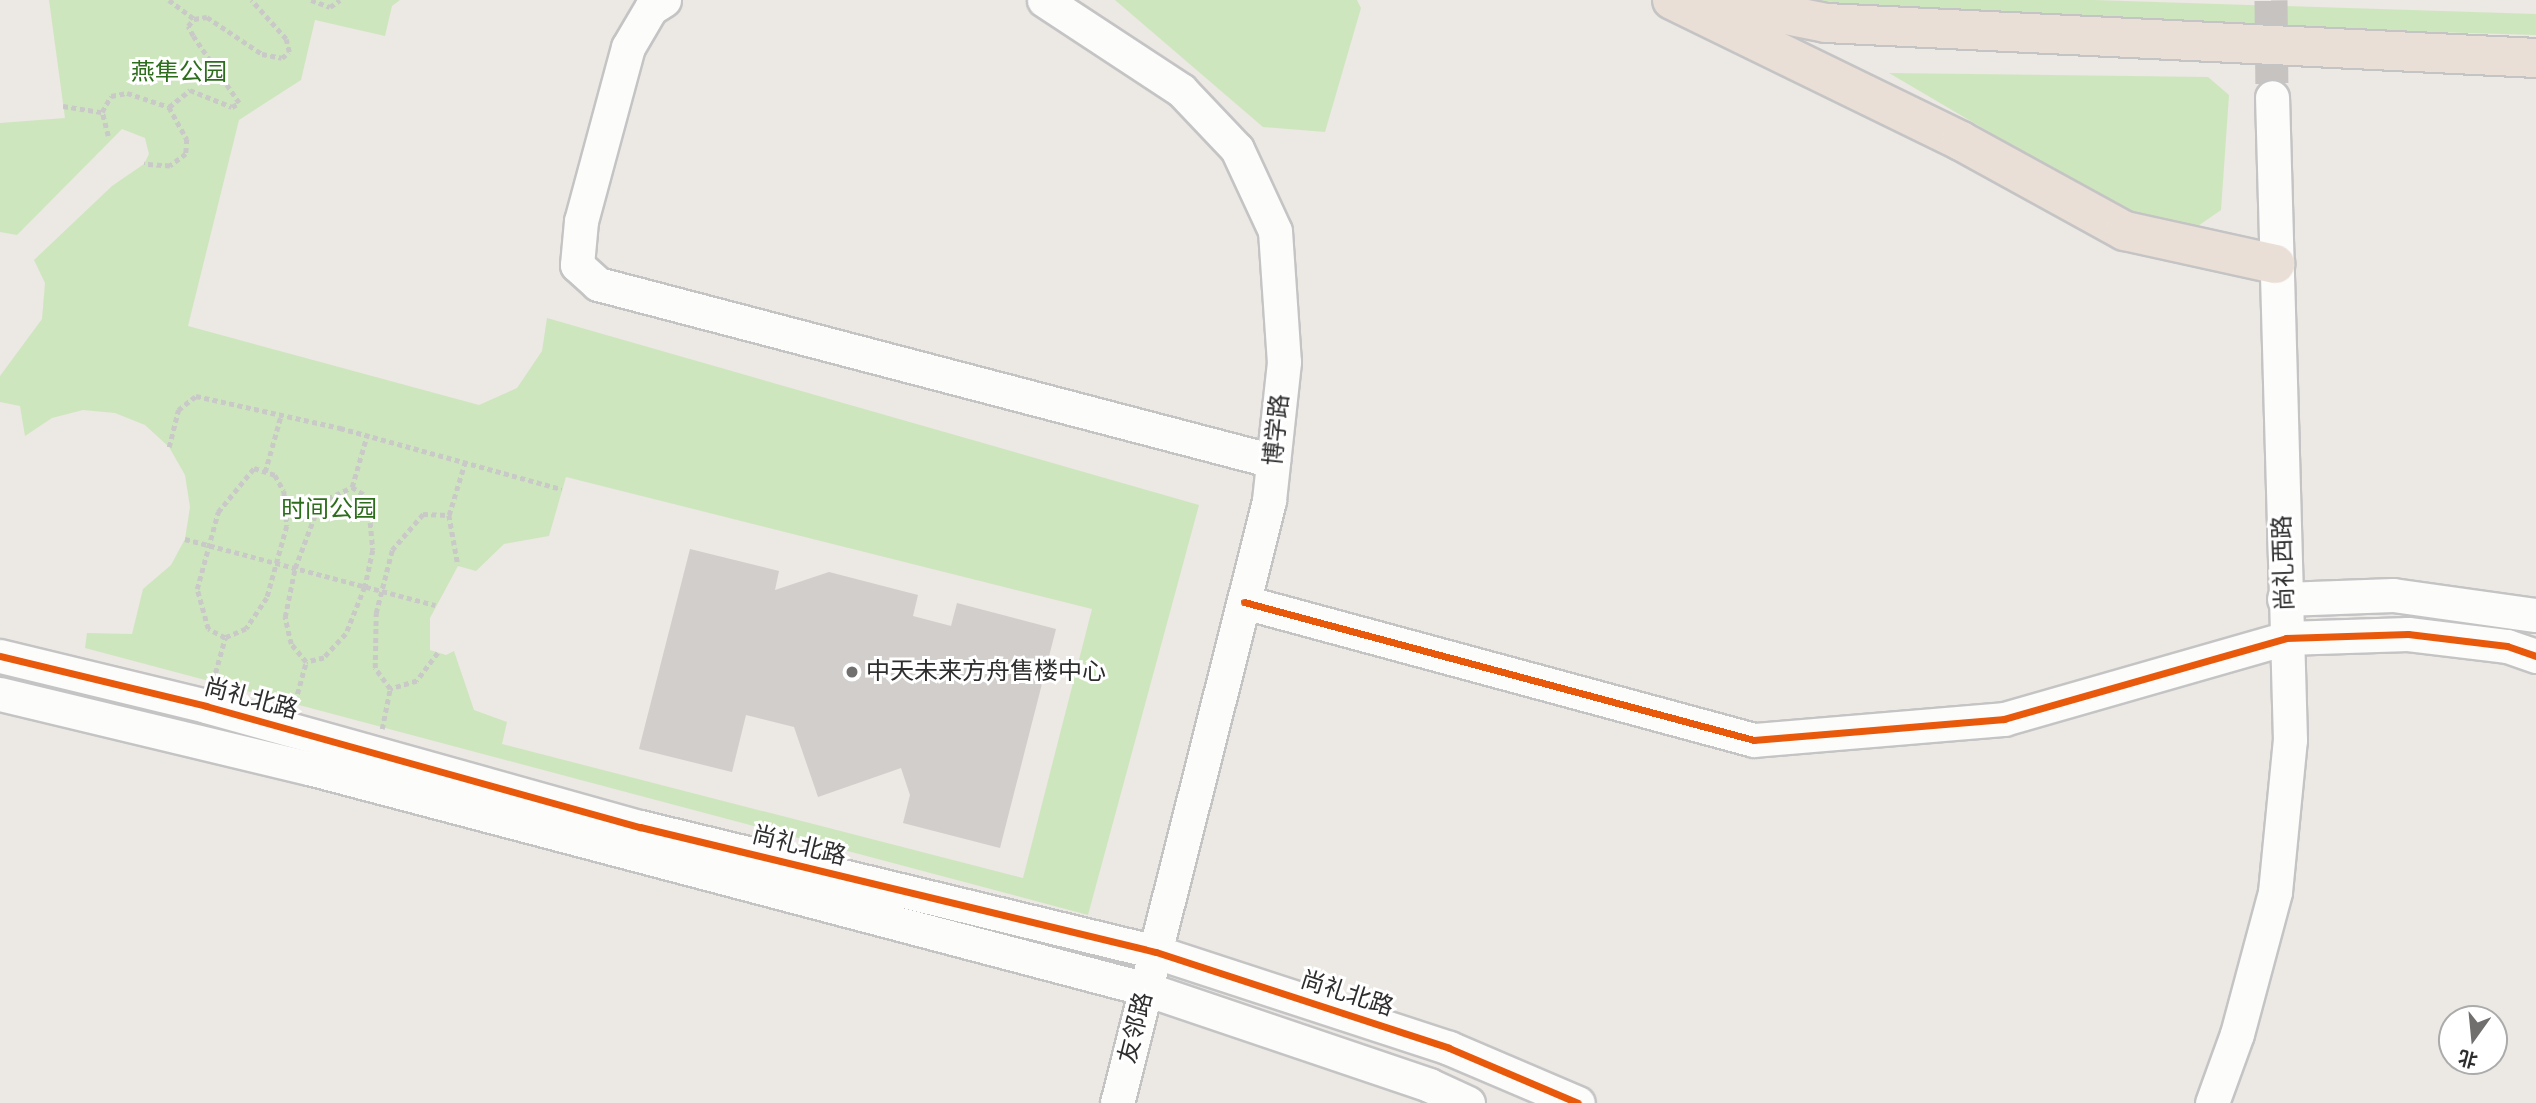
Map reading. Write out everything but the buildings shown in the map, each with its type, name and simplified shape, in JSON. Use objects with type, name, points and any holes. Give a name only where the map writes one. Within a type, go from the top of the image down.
[{"type":"highway","points":[[1672,0],[1961,141],[2125,232],[2275,264]]},
{"type":"highway","points":[[1711,0],[1826,23],[2021,36],[2177,36],[2438,55],[2536,58]]},
{"type":"highway","points":[[2438,55],[2536,67]]},
{"type":"street","points":[[664,0],[651,8],[628,47],[581,221],[577,265],[598,284],[1273,461]]},
{"type":"street","name":"博学路","points":[[1044,0],[1181,90],[1237,149],[1275,231],[1284,362],[1273,461],[1244,602],[1156,952]]},
{"type":"street","name":"尚礼西路","points":[[2212,1103],[2237,1034],[2274,892],[2290,740],[2272,97]]},
{"type":"street","points":[[2284,599],[2393,595],[2536,615]]},
{"type":"street","points":[[1244,602],[1755,740],[2004,719],[2286,638],[2408,634],[2507,646],[2536,656]]},
{"type":"street","name":"尚礼北路","points":[[0,656],[206,706],[640,827],[1156,952],[1449,1048],[1578,1103]]},
{"type":"street","name":"尚礼北路","points":[[0,694],[309,768],[1146,989],[1429,1085],[1468,1103]]},
{"type":"street","name":"友邻路","points":[[1117,1103],[1156,952]]},
{"type":"path","points":[[169,0],[194,19]]},
{"type":"path","points":[[169,107],[190,90],[232,107],[239,103],[188,26],[194,19],[207,17],[262,54],[282,58],[289,52],[286,39],[251,0]]},
{"type":"path","points":[[311,0],[330,7],[340,0]]},
{"type":"path","points":[[108,136],[102,113],[111,96],[127,93],[169,107],[187,139],[186,154],[170,166],[144,164]]},
{"type":"path","points":[[63,106],[102,113]]},
{"type":"path","points":[[169,447],[178,410],[195,396],[367,435],[562,489]]},
{"type":"path","points":[[265,472],[281,415]]},
{"type":"path","points":[[306,662],[291,644],[285,617],[295,568],[320,502],[352,487],[367,435]]},
{"type":"path","points":[[458,565],[449,515],[465,462]]},
{"type":"path","points":[[254,468],[275,475],[284,491],[288,526],[279,564],[267,597],[246,629],[225,638],[208,629],[197,589],[208,545],[235,486],[254,468]]},
{"type":"path","points":[[306,662],[324,659],[346,634],[365,587],[373,551],[368,497],[352,487]]},
{"type":"path","points":[[377,754],[390,689],[375,668],[382,592],[393,550],[423,514],[449,515]]},
{"type":"path","points":[[185,539],[435,605]]},
{"type":"path","points":[[206,706],[225,638]]},
{"type":"path","points":[[390,689],[416,681],[438,653]]},
{"type":"path","points":[[288,729],[306,662]]},
{"type":"green space","name":"时间公园","points":[[49,0],[400,0],[392,6],[385,36],[315,20],[301,80],[239,120],[188,326],[479,405],[517,388],[542,351],[547,318],[1199,505],[1088,915],[85,648],[87,633],[132,634],[143,589],[171,565],[185,539],[190,507],[185,475],[169,447],[145,425],[115,413],[83,410],[52,418],[25,436],[20,406],[0,402],[0,376],[42,319],[45,283],[34,260],[112,186],[144,164],[149,154],[145,138],[122,129],[17,235],[0,232],[0,123],[65,118]],"holes":[[[566,477],[1092,609],[1023,878],[502,744],[507,722],[474,710],[454,651],[446,655],[430,650],[430,618],[458,566],[476,571],[504,544],[549,536]]]},
{"type":"green space","points":[[1115,0],[1357,0],[1361,8],[1325,132],[1263,127]]},
{"type":"green space","points":[[1818,0],[2094,0],[2536,14],[2536,35],[1946,18]]},
{"type":"green space","points":[[1889,73],[2208,77],[2229,95],[2221,210],[2198,226],[2132,216]]},
{"type":"tunnel","points":[[2271,0],[2272,97]]},
{"type":"cycle path","points":[[1244,602],[1754,740],[2004,719],[2286,638],[2408,634],[2507,646],[2536,656]]},
{"type":"cycle path","points":[[0,656],[206,706],[640,827],[1156,952],[1449,1048],[1578,1103]]},
{"type":"place","name":"中天未来方舟售楼中心","points":[[852,672]]},
{"type":"park label","name":"燕隼公园","points":[[179,73]]}]
